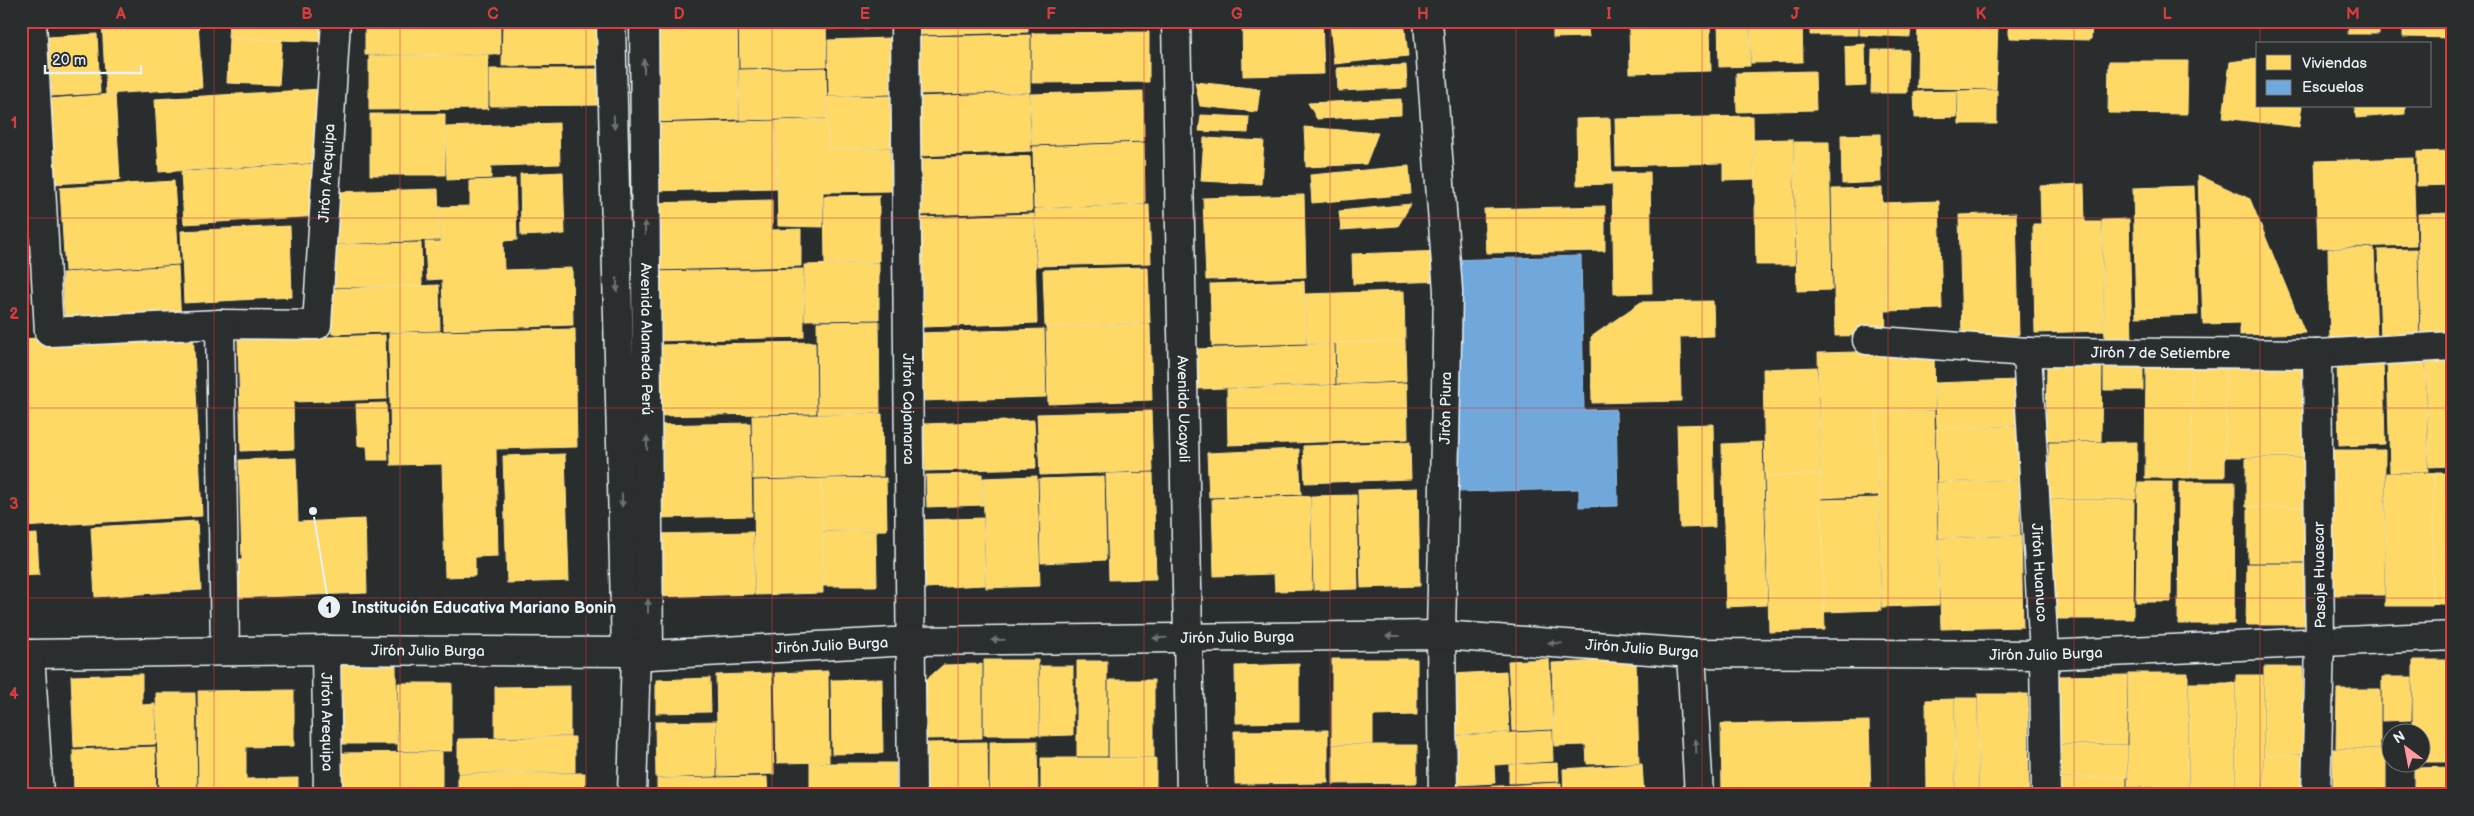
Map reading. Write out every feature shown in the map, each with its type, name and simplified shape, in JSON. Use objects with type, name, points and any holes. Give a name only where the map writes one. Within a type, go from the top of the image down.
[{"type":"main road","points":[[32,21],[49,332],[220,324],[226,651]]},
{"type":"main road","name":"Jirón Arequipa","points":[[220,324],[317,325],[336,21]]},
{"type":"main road","name":"Avenida Alameda Perú","points":[[611,21],[637,653]]},
{"type":"main road","name":"Avenida Alameda Perú","points":[[632,795],[637,653],[644,21]]},
{"type":"main road","name":"Jirón Cajamarca","points":[[905,21],[912,795]]},
{"type":"main road","name":"Avenida Ucayali","points":[[1176,21],[1191,795]]},
{"type":"main road","name":"Jirón Piura","points":[[1428,21],[1448,291],[1441,636],[1443,795]]},
{"type":"main road","name":"Jirón 7 de Setiembre","points":[[1868,340],[2027,352],[2317,354],[2453,346]]},
{"type":"main road","name":"Jirón Huanuco","points":[[2027,352],[2044,655],[2046,795]]},
{"type":"main road","name":"Pasaje Huascar","points":[[2316,795],[2320,643],[2317,354]]},
{"type":"main road","name":"Jirón Julio Burga","points":[[26,655],[326,650],[637,653],[912,641],[1441,636],[1691,653],[2044,655],[2453,636]]},
{"type":"main road","name":"Jirón Arequipa","points":[[326,650],[328,795]]},
{"type":"main road","points":[[1691,653],[1699,795]]},
{"type":"main road","points":[[26,655],[39,795]]},
{"type":"building: Viviendas","points":[[47,21],[95,21],[95,22],[47,25]]},
{"type":"building: Viviendas","points":[[102,21],[198,21],[202,88],[106,94]]},
{"type":"building: Viviendas","points":[[229,21],[333,21],[333,42],[228,38]]},
{"type":"building: Viviendas","points":[[365,21],[500,21],[500,54],[365,55]]},
{"type":"building: Viviendas","points":[[503,21],[603,21],[603,65],[502,66]]},
{"type":"building: Viviendas","points":[[650,21],[737,21],[739,119],[652,122]]},
{"type":"building: Viviendas","points":[[739,21],[826,21],[827,66],[740,68]]},
{"type":"building: Viviendas","points":[[827,21],[892,21],[892,28],[827,29]]},
{"type":"building: Viviendas","points":[[916,21],[1028,21],[1028,32],[917,35]]},
{"type":"building: Viviendas","points":[[1242,21],[1322,21],[1324,74],[1243,76]]},
{"type":"building: Viviendas","points":[[1343,21],[1404,21],[1408,56],[1334,64],[1330,23]]},
{"type":"building: Viviendas","points":[[1553,21],[1587,21],[1589,37],[1553,38]]},
{"type":"building: Viviendas","points":[[1718,21],[1749,21],[1750,66],[1719,67]]},
{"type":"building: Viviendas","points":[[1750,21],[1802,21],[1803,62],[1751,63]]},
{"type":"building: Viviendas","points":[[1810,21],[1858,21],[1858,35],[1810,35]]},
{"type":"building: Viviendas","points":[[1860,21],[1911,21],[1910,37],[1860,35]]},
{"type":"building: Viviendas","points":[[1918,21],[1998,21],[1996,89],[1917,88]]},
{"type":"building: Viviendas","points":[[2009,21],[2092,21],[2091,40],[2009,38]]},
{"type":"building: Viviendas","points":[[2349,21],[2379,21],[2379,34],[2348,34]]},
{"type":"building: Viviendas","points":[[2403,21],[2453,21],[2453,38],[2403,37]]},
{"type":"building: Viviendas","points":[[1710,23],[1711,71],[1630,73],[1629,25]]},
{"type":"building: Viviendas","points":[[1149,32],[1149,82],[1032,83],[1032,33]]},
{"type":"building: Viviendas","points":[[97,34],[100,93],[52,96],[48,37]]},
{"type":"building: Viviendas","points":[[1030,35],[1030,92],[917,94],[916,37]]},
{"type":"building: Viviendas","points":[[229,38],[282,40],[279,85],[227,83]]},
{"type":"building: Viviendas","points":[[890,38],[891,94],[829,96],[828,40]]},
{"type":"building: Viviendas","points":[[1865,44],[1866,86],[1846,87],[1845,46]]},
{"type":"building: Viviendas","points":[[1872,50],[1908,50],[1907,93],[1871,93]]},
{"type":"building: Viviendas","points":[[488,55],[488,109],[369,110],[369,56]]},
{"type":"building: Viviendas","points":[[2256,58],[2256,108],[2302,108],[2299,127],[2223,118],[2230,62]]},
{"type":"building: Viviendas","points":[[2109,61],[2188,61],[2187,114],[2108,113]]},
{"type":"building: Viviendas","points":[[1406,65],[1407,88],[1338,91],[1337,68]]},
{"type":"building: Viviendas","points":[[826,68],[827,118],[740,120],[739,70]]},
{"type":"building: Viviendas","points":[[490,69],[608,69],[608,105],[490,106]]},
{"type":"building: Viviendas","points":[[1815,71],[1816,110],[1737,112],[1736,73]]},
{"type":"building: Viviendas","points":[[21,75],[27,148],[21,148]]},
{"type":"building: Viviendas","points":[[1195,82],[1260,89],[1257,112],[1200,106]]},
{"type":"building: Viviendas","points":[[321,89],[326,162],[159,172],[155,99]]},
{"type":"building: Viviendas","points":[[1997,90],[1997,124],[1959,124],[1958,91]]},
{"type":"building: Viviendas","points":[[1143,91],[1144,141],[1032,145],[1030,94]]},
{"type":"building: Viviendas","points":[[1957,91],[1957,117],[1915,118],[1914,92]]},
{"type":"building: Viviendas","points":[[1029,93],[1031,151],[919,156],[917,97]]},
{"type":"building: Viviendas","points":[[115,94],[120,180],[53,184],[48,99]]},
{"type":"building: Viviendas","points":[[890,96],[891,147],[828,149],[827,97]]},
{"type":"building: Viviendas","points":[[1401,99],[1401,115],[1317,119],[1308,103]]},
{"type":"building: Viviendas","points":[[2355,108],[2405,108],[2405,114],[2356,118]]},
{"type":"building: Viviendas","points":[[370,114],[445,114],[445,175],[370,175]]},
{"type":"building: Viviendas","points":[[1201,115],[1249,117],[1248,133],[1199,131]]},
{"type":"building: Viviendas","points":[[1753,116],[1754,179],[1723,180],[1723,163],[1616,166],[1615,119]]},
{"type":"building: Viviendas","points":[[1610,118],[1612,184],[1577,185],[1576,119]]},
{"type":"building: Viviendas","points":[[827,119],[828,149],[890,148],[891,191],[823,192],[823,227],[778,226],[776,121]]},
{"type":"building: Viviendas","points":[[775,121],[777,188],[651,191],[650,124]]},
{"type":"building: Viviendas","points":[[559,123],[560,164],[491,166],[491,178],[447,180],[445,127]]},
{"type":"building: Viviendas","points":[[1304,127],[1378,133],[1366,164],[1306,167]]},
{"type":"building: Viviendas","points":[[1880,134],[1881,182],[1842,184],[1841,135]]},
{"type":"building: Viviendas","points":[[1204,138],[1264,141],[1261,184],[1201,181]]},
{"type":"building: Viviendas","points":[[1793,139],[1795,265],[1756,265],[1754,140]]},
{"type":"building: Viviendas","points":[[1794,142],[1829,142],[1832,290],[1797,291]]},
{"type":"building: Viviendas","points":[[1144,143],[1145,204],[1034,208],[1033,147]]},
{"type":"building: Viviendas","points":[[21,149],[27,149],[28,197],[21,197]]},
{"type":"building: Viviendas","points":[[2449,151],[2450,185],[2417,186],[2417,152]]},
{"type":"building: Viviendas","points":[[1030,156],[1032,211],[920,215],[919,159]]},
{"type":"building: Viviendas","points":[[2413,158],[2416,245],[2318,248],[2315,161]]},
{"type":"building: Viviendas","points":[[318,164],[321,216],[184,224],[181,172]]},
{"type":"building: Viviendas","points":[[1409,166],[1411,194],[1312,203],[1310,175]]},
{"type":"building: Viviendas","points":[[563,172],[565,234],[521,236],[520,174]]},
{"type":"building: Viviendas","points":[[1650,172],[1652,293],[1614,294],[1612,173]]},
{"type":"building: Viviendas","points":[[2198,175],[2250,199],[2305,333],[2240,335],[2240,323],[2203,324]]},
{"type":"building: Viviendas","points":[[515,179],[517,240],[503,241],[504,270],[572,268],[573,325],[444,330],[442,279],[427,280],[425,242],[441,242],[439,207],[470,206],[470,181]]},
{"type":"building: Viviendas","points":[[174,181],[179,264],[65,271],[60,188]]},
{"type":"building: Viviendas","points":[[2084,184],[2085,222],[2101,222],[2104,331],[2035,333],[2033,224],[2041,224],[2040,186]]},
{"type":"building: Viviendas","points":[[2194,186],[2198,315],[2136,317],[2133,188]]},
{"type":"building: Viviendas","points":[[1882,188],[1886,335],[1835,336],[1832,189]]},
{"type":"building: Viviendas","points":[[438,189],[440,240],[335,244],[333,192]]},
{"type":"building: Viviendas","points":[[879,195],[879,262],[825,264],[824,196]]},
{"type":"building: Viviendas","points":[[1304,195],[1306,277],[1206,280],[1203,198]]},
{"type":"building: Viviendas","points":[[772,200],[772,230],[801,229],[801,266],[654,270],[653,203]]},
{"type":"building: Viviendas","points":[[1939,201],[1942,309],[1886,311],[1883,203]]},
{"type":"building: Viviendas","points":[[21,203],[26,203],[27,270],[21,270]]},
{"type":"building: Viviendas","points":[[1411,204],[1398,226],[1341,230],[1339,211]]},
{"type":"building: Viviendas","points":[[1149,205],[1151,263],[1037,266],[1035,209]]},
{"type":"building: Viviendas","points":[[1605,206],[1605,251],[1486,253],[1484,209]]},
{"type":"building: Viviendas","points":[[2016,213],[2019,335],[1962,337],[1959,215]]},
{"type":"building: Viviendas","points":[[2453,213],[2453,340],[2421,341],[2418,214]]},
{"type":"building: Viviendas","points":[[1034,214],[1037,323],[923,327],[919,218]]},
{"type":"building: Viviendas","points":[[2129,219],[2132,342],[2105,343],[2102,220]]},
{"type":"building: Viviendas","points":[[290,226],[292,297],[184,303],[181,231]]},
{"type":"building: Viviendas","points":[[421,243],[422,286],[334,287],[334,245]]},
{"type":"building: Viviendas","points":[[2374,248],[2377,342],[2330,343],[2328,249]]},
{"type":"building: Viviendas","points":[[2417,249],[2419,340],[2381,341],[2378,250]]},
{"type":"building: Viviendas","points":[[1446,251],[1446,281],[1353,284],[1352,254]]},
{"type":"building: Viviendas","points":[[879,263],[879,319],[805,320],[804,265]]},
{"type":"building: Viviendas","points":[[178,266],[181,323],[65,331],[62,273]]},
{"type":"building: Viviendas","points":[[1148,267],[1150,323],[1045,327],[1043,270]]},
{"type":"building: Viviendas","points":[[803,269],[804,337],[653,341],[652,272]]},
{"type":"building: Viviendas","points":[[21,271],[24,271],[25,327],[21,327]]},
{"type":"building: Viviendas","points":[[1304,281],[1306,343],[1212,346],[1210,284]]},
{"type":"building: Viviendas","points":[[439,285],[440,330],[332,334],[330,289]]},
{"type":"building: Viviendas","points":[[1404,291],[1405,341],[1307,344],[1305,294]]},
{"type":"building: Viviendas","points":[[1713,301],[1714,336],[1680,337],[1681,401],[1592,403],[1591,337],[1641,302]]},
{"type":"building: Viviendas","points":[[879,321],[880,413],[818,414],[817,322]]},
{"type":"building: Viviendas","points":[[1150,324],[1152,400],[1048,404],[1046,327]]},
{"type":"building: Viviendas","points":[[193,329],[202,516],[23,527],[21,339]]},
{"type":"building: Viviendas","points":[[575,329],[577,447],[496,449],[498,556],[475,557],[475,576],[445,577],[442,464],[391,465],[389,333]]},
{"type":"building: Viviendas","points":[[1044,329],[1046,397],[920,401],[918,333]]},
{"type":"building: Viviendas","points":[[385,335],[387,399],[293,402],[294,449],[241,451],[238,340]]},
{"type":"building: Viviendas","points":[[1405,341],[1406,381],[1337,384],[1336,343]]},
{"type":"building: Viviendas","points":[[815,342],[816,413],[656,416],[655,345]]},
{"type":"building: Viviendas","points":[[1334,344],[1335,384],[1197,389],[1196,349]]},
{"type":"building: Viviendas","points":[[1934,350],[1935,410],[1876,412],[1878,495],[1821,498],[1818,353]]},
{"type":"building: Viviendas","points":[[2453,357],[2453,466],[2429,467],[2426,358]]},
{"type":"building: Viviendas","points":[[2102,358],[2101,441],[2046,441],[2047,359]]},
{"type":"building: Viviendas","points":[[2383,358],[2385,444],[2339,446],[2337,360]]},
{"type":"building: Viviendas","points":[[2425,358],[2428,471],[2390,472],[2387,359]]},
{"type":"building: Viviendas","points":[[2104,359],[2143,359],[2143,390],[2104,390]]},
{"type":"building: Viviendas","points":[[2192,359],[2226,359],[2225,477],[2191,477]]},
{"type":"building: Viviendas","points":[[2146,361],[2192,361],[2191,478],[2145,478]]},
{"type":"building: Viviendas","points":[[2226,361],[2304,361],[2303,457],[2225,457]]},
{"type":"building: Viviendas","points":[[1817,367],[1820,474],[1765,476],[1763,369]]},
{"type":"building: Viviendas","points":[[2017,380],[2019,425],[1937,429],[1935,383]]},
{"type":"building: Viviendas","points":[[1407,383],[1408,439],[1228,445],[1227,389]]},
{"type":"building: Viviendas","points":[[386,403],[388,460],[368,460],[367,446],[358,446],[356,404]]},
{"type":"building: Viviendas","points":[[1151,411],[1153,471],[1040,475],[1037,414]]},
{"type":"building: Viviendas","points":[[1934,411],[1939,605],[1882,607],[1876,412]]},
{"type":"building: Viviendas","points":[[882,414],[883,476],[753,479],[752,416]]},
{"type":"building: Viviendas","points":[[1034,420],[1036,468],[925,471],[924,424]]},
{"type":"building: Viviendas","points":[[750,423],[752,516],[655,518],[654,425]]},
{"type":"building: Viviendas","points":[[1713,424],[1715,527],[1680,528],[1677,425]]},
{"type":"building: Viviendas","points":[[2022,426],[2023,479],[1938,482],[1936,429]]},
{"type":"building: Viviendas","points":[[1410,442],[1411,479],[1305,483],[1303,446]]},
{"type":"building: Viviendas","points":[[1762,442],[1767,605],[1726,607],[1722,444]]},
{"type":"building: Viviendas","points":[[2137,442],[2136,499],[2049,499],[2049,443]]},
{"type":"building: Viviendas","points":[[1299,449],[1301,494],[1209,497],[1207,453]]},
{"type":"building: Viviendas","points":[[2330,450],[2385,450],[2384,595],[2328,595]]},
{"type":"building: Viviendas","points":[[565,454],[569,581],[507,583],[503,456]]},
{"type":"building: Viviendas","points":[[296,458],[298,522],[365,519],[367,593],[232,598],[231,560],[242,560],[239,460]]},
{"type":"building: Viviendas","points":[[2246,458],[2306,458],[2306,507],[2246,507]]},
{"type":"building: Viviendas","points":[[1153,473],[1156,579],[1109,580],[1106,474]]},
{"type":"building: Viviendas","points":[[2386,473],[2434,473],[2432,606],[2385,606]]},
{"type":"building: Viviendas","points":[[2434,473],[2453,473],[2453,604],[2432,604]]},
{"type":"building: Viviendas","points":[[982,474],[983,505],[927,507],[926,475]]},
{"type":"building: Viviendas","points":[[1820,474],[1825,630],[1769,632],[1765,476]]},
{"type":"building: Viviendas","points":[[1037,476],[1040,586],[986,588],[983,478]]},
{"type":"building: Viviendas","points":[[1104,477],[1106,560],[1041,563],[1039,479]]},
{"type":"building: Viviendas","points":[[886,478],[887,530],[823,531],[822,479]]},
{"type":"building: Viviendas","points":[[822,479],[823,593],[755,595],[754,481]]},
{"type":"building: Viviendas","points":[[2019,480],[2020,535],[1939,538],[1937,483]]},
{"type":"building: Viviendas","points":[[2138,482],[2172,482],[2171,602],[2136,602]]},
{"type":"building: Viviendas","points":[[2179,482],[2235,482],[2234,624],[2178,624]]},
{"type":"building: Viviendas","points":[[1418,488],[1420,586],[1361,588],[1358,490]]},
{"type":"building: Viviendas","points":[[1356,495],[1358,589],[1314,590],[1311,496]]},
{"type":"building: Viviendas","points":[[1310,496],[1312,590],[1275,591],[1274,574],[1214,576],[1212,499]]},
{"type":"building: Viviendas","points":[[1878,498],[1881,610],[1824,612],[1821,500]]},
{"type":"building: Viviendas","points":[[2048,500],[2134,500],[2133,619],[2047,619]]},
{"type":"building: Viviendas","points":[[2248,507],[2306,507],[2305,562],[2248,562]]},
{"type":"building: Viviendas","points":[[983,518],[985,585],[925,588],[922,520]]},
{"type":"building: Viviendas","points":[[197,521],[201,590],[95,597],[91,527]]},
{"type":"building: Viviendas","points":[[876,531],[877,586],[823,586],[823,532]]},
{"type":"building: Viviendas","points":[[753,532],[754,594],[654,597],[652,534]]},
{"type":"building: Viviendas","points":[[37,534],[39,575],[21,576],[21,535]]},
{"type":"building: Viviendas","points":[[2021,536],[2023,627],[1941,629],[1938,539]]},
{"type":"building: Viviendas","points":[[2247,564],[2305,564],[2305,625],[2246,625]]},
{"type":"building: Viviendas","points":[[1332,659],[1417,659],[1417,715],[1373,716],[1373,744],[1332,744]]},
{"type":"building: Viviendas","points":[[1549,659],[1553,729],[1512,731],[1508,661]]},
{"type":"building: Viviendas","points":[[984,660],[1038,660],[1039,735],[984,735]]},
{"type":"building: Viviendas","points":[[1636,660],[1639,763],[1587,764],[1586,745],[1554,746],[1552,663]]},
{"type":"building: Viviendas","points":[[2413,660],[2453,660],[2453,762],[2432,762],[2432,724],[2413,724]]},
{"type":"building: Viviendas","points":[[1077,661],[1107,661],[1107,756],[1077,756]]},
{"type":"building: Viviendas","points":[[982,664],[982,738],[926,739],[926,680],[943,665]]},
{"type":"building: Viviendas","points":[[1299,664],[1299,722],[1236,723],[1235,666]]},
{"type":"building: Viviendas","points":[[341,665],[396,665],[397,744],[342,744]]},
{"type":"building: Viviendas","points":[[1040,666],[1073,666],[1073,735],[1040,736]]},
{"type":"building: Viviendas","points":[[2264,667],[2303,667],[2303,754],[2264,755]]},
{"type":"building: Viviendas","points":[[828,671],[829,762],[777,763],[775,673]]},
{"type":"building: Viviendas","points":[[1506,671],[1509,732],[1455,735],[1452,674]]},
{"type":"building: Viviendas","points":[[772,673],[774,774],[718,776],[716,675]]},
{"type":"building: Viviendas","points":[[2128,673],[2188,673],[2188,787],[2128,787]]},
{"type":"building: Viviendas","points":[[142,674],[142,705],[155,704],[156,744],[74,747],[71,676]]},
{"type":"building: Viviendas","points":[[2127,675],[2126,744],[2054,744],[2054,676]]},
{"type":"building: Viviendas","points":[[2236,675],[2263,675],[2263,795],[2236,795]]},
{"type":"building: Viviendas","points":[[2382,677],[2412,677],[2411,720],[2382,721]]},
{"type":"building: Viviendas","points":[[710,678],[711,712],[656,713],[656,680]]},
{"type":"building: Viviendas","points":[[882,679],[883,753],[832,754],[831,680]]},
{"type":"building: Viviendas","points":[[1109,680],[1154,680],[1154,757],[1109,757]]},
{"type":"building: Viviendas","points":[[398,683],[452,683],[452,751],[398,751]]},
{"type":"building: Viviendas","points":[[2189,683],[2235,683],[2235,787],[2189,787]]},
{"type":"building: Viviendas","points":[[570,686],[570,736],[495,737],[495,687]]},
{"type":"building: Viviendas","points":[[2337,689],[2380,689],[2380,748],[2336,748]]},
{"type":"building: Viviendas","points":[[294,690],[294,746],[246,747],[246,779],[298,778],[298,795],[199,795],[198,691]]},
{"type":"building: Viviendas","points":[[156,693],[195,693],[197,792],[159,794]]},
{"type":"building: Viviendas","points":[[1978,694],[2028,694],[2029,795],[1979,795]]},
{"type":"building: Viviendas","points":[[1955,698],[1977,698],[1978,795],[1956,795]]},
{"type":"building: Viviendas","points":[[1954,699],[1955,795],[1927,795],[1926,700]]},
{"type":"building: Viviendas","points":[[716,721],[716,776],[656,778],[655,722]]},
{"type":"building: Viviendas","points":[[1869,721],[1871,795],[1737,795],[1737,792],[1722,792],[1721,724]]},
{"type":"building: Viviendas","points":[[1328,730],[1328,783],[1235,784],[1234,731]]},
{"type":"building: Viviendas","points":[[1552,731],[1553,761],[1494,765],[1495,783],[1458,785],[1456,736]]},
{"type":"building: Viviendas","points":[[575,737],[575,772],[458,773],[458,739]]},
{"type":"building: Viviendas","points":[[1037,741],[1038,795],[990,795],[990,742]]},
{"type":"building: Viviendas","points":[[987,742],[988,795],[925,795],[925,743]]},
{"type":"building: Viviendas","points":[[1333,745],[1417,745],[1417,783],[1333,784]]},
{"type":"building: Viviendas","points":[[2056,745],[2127,745],[2127,777],[2056,777]]},
{"type":"building: Viviendas","points":[[155,747],[156,795],[74,795],[73,750]]},
{"type":"building: Viviendas","points":[[2333,749],[2382,749],[2382,774],[2386,774],[2386,795],[2333,795]]},
{"type":"building: Viviendas","points":[[442,752],[442,795],[338,795],[338,753]]},
{"type":"building: Viviendas","points":[[2264,755],[2302,755],[2301,795],[2264,795]]},
{"type":"building: Viviendas","points":[[1041,758],[1156,758],[1156,795],[1041,795]]},
{"type":"building: Viviendas","points":[[810,763],[896,763],[896,795],[772,795],[772,791],[810,791]]},
{"type":"building: Viviendas","points":[[1558,763],[1559,781],[1509,783],[1509,765]]},
{"type":"building: Viviendas","points":[[1642,764],[1644,795],[1564,795],[1563,769]]},
{"type":"building: Viviendas","points":[[2453,767],[2453,795],[2414,795],[2414,774],[2432,774],[2432,768]]},
{"type":"building: Viviendas","points":[[585,773],[585,795],[458,795],[458,774]]},
{"type":"building: Viviendas","points":[[767,777],[768,795],[657,795],[657,779]]},
{"type":"building: Viviendas","points":[[2126,777],[2126,795],[2055,795],[2055,778]]},
{"type":"building: Viviendas","points":[[1561,783],[1561,795],[1458,795],[1458,788]]},
{"type":"building: Viviendas","points":[[2180,788],[2180,795],[2127,795],[2127,789]]},
{"type":"building: Viviendas","points":[[2180,788],[2233,788],[2233,795],[2180,795]]},
{"type":"building: Viviendas","points":[[1233,792],[1333,792],[1333,795],[1233,795]]},
{"type":"building: Escuelas","points":[[1581,256],[1584,410],[1616,409],[1618,506],[1579,507],[1579,489],[1454,492],[1449,260]]},
{"type":"place","name":"Institución Educativa Mariano Bonin","points":[[313,511]]}]
